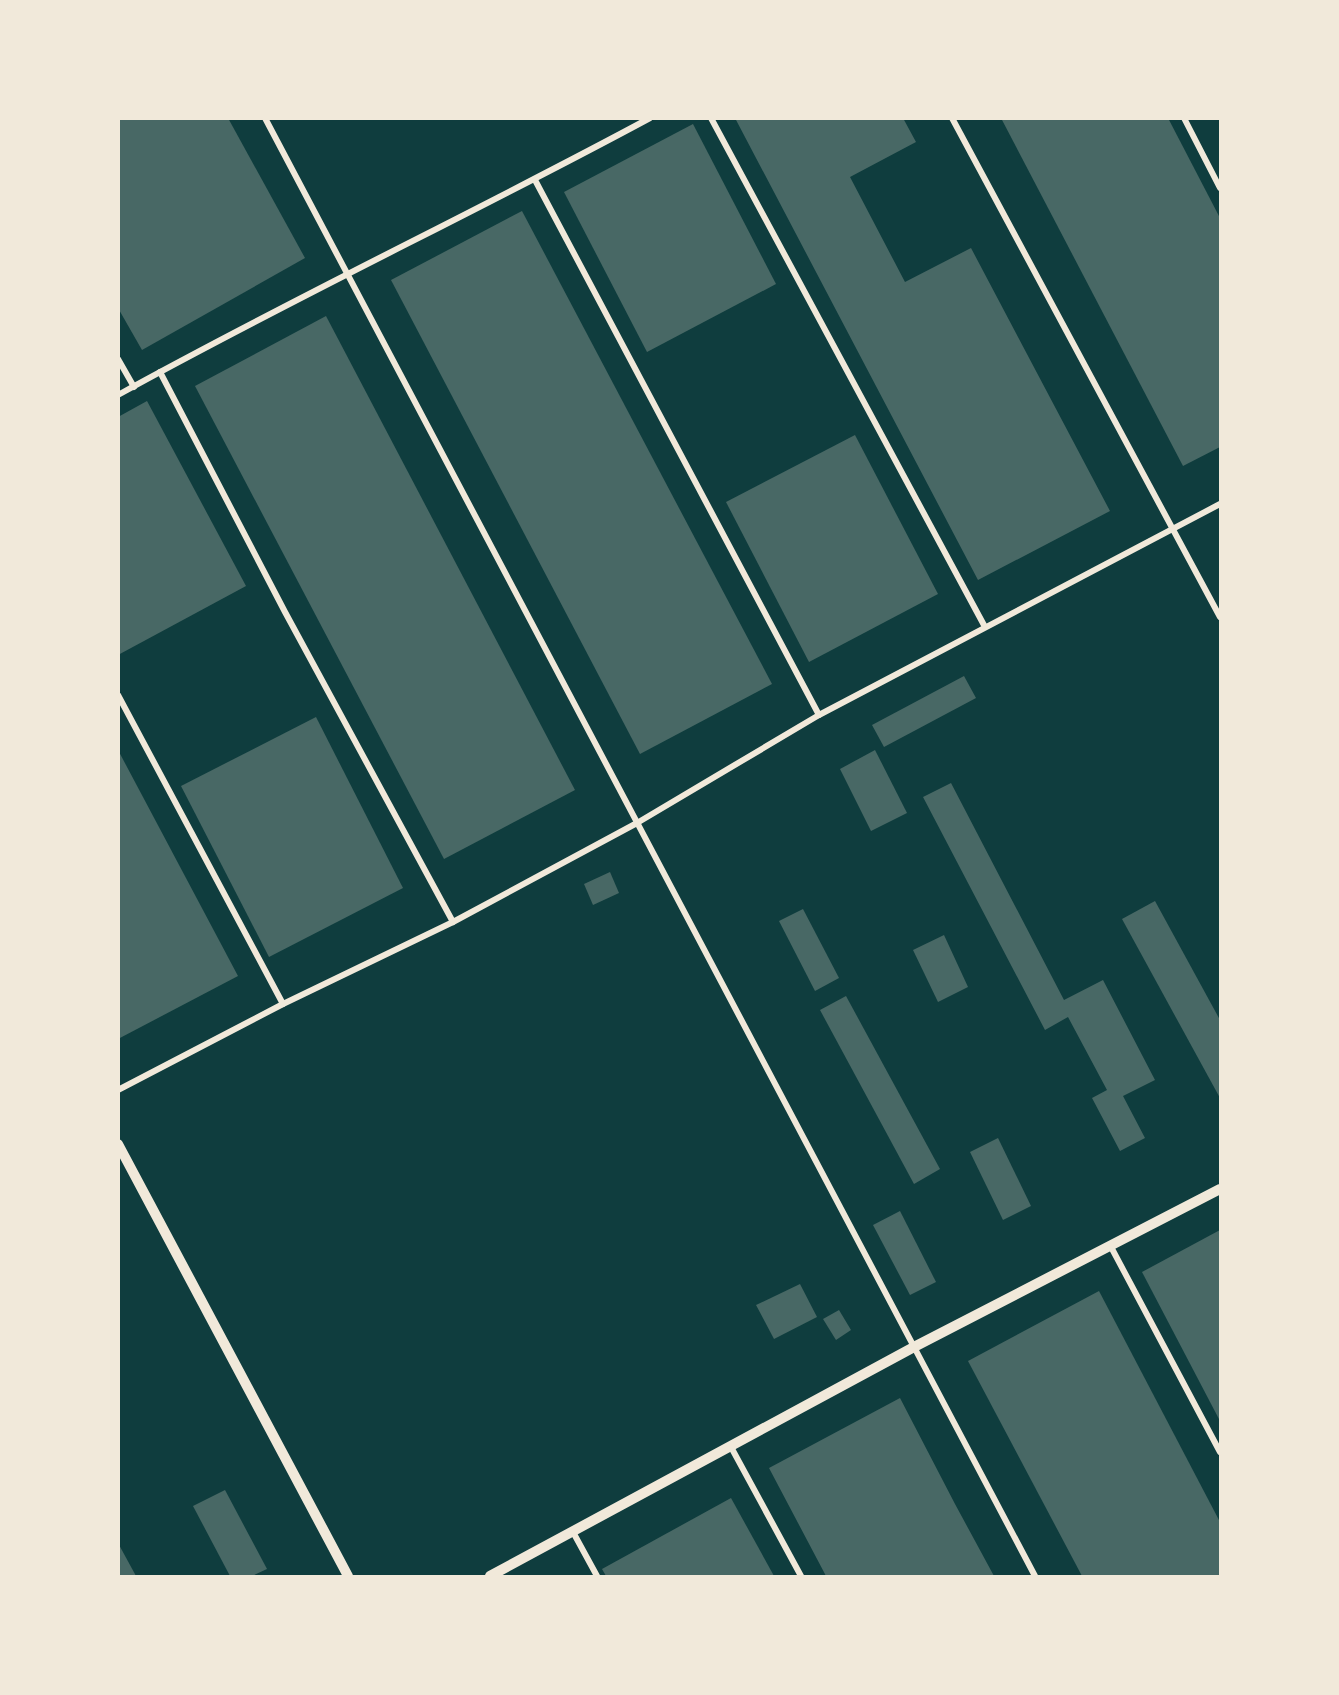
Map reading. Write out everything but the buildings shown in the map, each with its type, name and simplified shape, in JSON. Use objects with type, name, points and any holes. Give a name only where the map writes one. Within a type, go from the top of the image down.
[{"type":"street","points":[[265,118],[1035,1576]]},
{"type":"street","points":[[118,395],[535,180],[650,118]]},
{"type":"street","points":[[711,118],[985,627]]},
{"type":"street","points":[[952,118],[1221,617]]},
{"type":"street","points":[[1184,118],[1221,188]]},
{"type":"street","points":[[535,180],[819,715]]},
{"type":"street","points":[[118,358],[134,387]]},
{"type":"street","points":[[160,372],[285,612],[453,922]]},
{"type":"street","points":[[118,1090],[283,1004],[453,922],[637,823],[819,715],[1221,504]]},
{"type":"street","points":[[118,695],[283,1004]]},
{"type":"street","points":[[118,1144],[348,1576]]},
{"type":"street","points":[[490,1576],[914,1347],[1221,1189]]},
{"type":"street","points":[[1110,1245],[1221,1452]]},
{"type":"street","points":[[731,1447],[801,1576]]},
{"type":"street","points":[[573,1532],[597,1576]]}]
